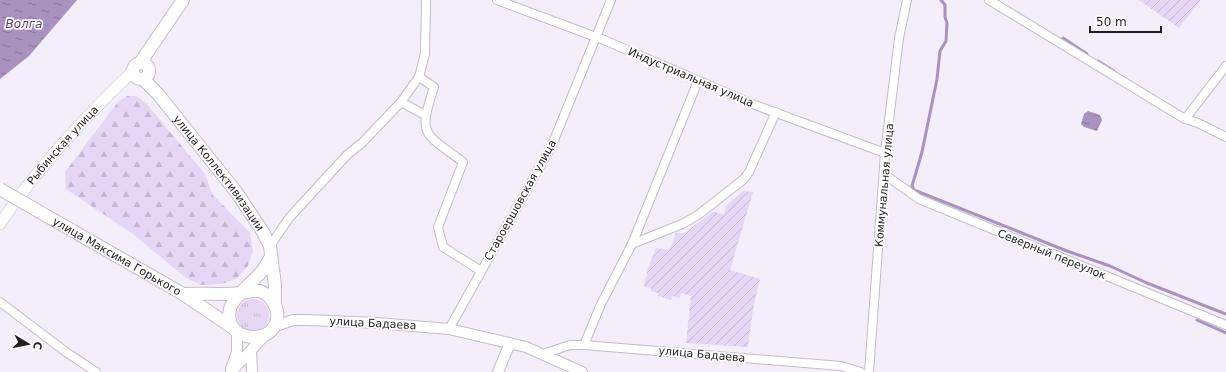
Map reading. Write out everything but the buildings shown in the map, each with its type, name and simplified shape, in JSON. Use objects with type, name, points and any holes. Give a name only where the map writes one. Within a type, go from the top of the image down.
[{"type":"main road","points":[[142,71],[152,46],[183,0]]},
{"type":"main road","name":"улица Коллективизации","points":[[142,71],[158,94],[236,193],[263,232],[270,252],[275,285],[276,308]]},
{"type":"main road","name":"Рыбинская улица","points":[[0,224],[27,186],[111,92],[142,71]]},
{"type":"main road","name":"улица Максима Горького","points":[[0,189],[183,294],[235,330]]},
{"type":"main road","points":[[243,293],[254,290],[264,293],[276,308],[269,331],[259,337],[248,338],[235,330],[229,316],[234,300],[243,293],[264,269],[270,252]]},
{"type":"main road","name":"улица Максима Горького","points":[[183,294],[243,293]]},
{"type":"street","points":[[270,252],[300,207],[347,155],[363,142],[401,102],[419,78],[425,54],[426,0]]},
{"type":"street","name":"Индустриальная улица","points":[[497,0],[596,37],[698,81],[776,112],[886,153]]},
{"type":"street","name":"Староершовская улица","points":[[449,329],[552,145],[611,0]]},
{"type":"street","name":"Коммунальная улица","points":[[869,372],[886,153],[899,38],[907,0]]},
{"type":"street","points":[[989,0],[1185,119],[1198,123],[1226,137]]},
{"type":"street","points":[[1185,119],[1226,66]]},
{"type":"street","points":[[419,78],[434,87],[425,115],[425,129],[429,135],[463,162],[438,227],[443,247],[481,271]]},
{"type":"street","points":[[584,345],[601,304],[632,244],[698,81]]},
{"type":"street","points":[[401,102],[425,115]]},
{"type":"street","points":[[632,244],[682,224],[698,215],[744,179],[749,172],[776,112]]},
{"type":"street","name":"Северный переулок","points":[[884,174],[920,199],[1226,325]]},
{"type":"street","points":[[0,302],[95,372]]},
{"type":"street","name":"улица Бадаева","points":[[276,308],[294,318],[307,320]]},
{"type":"street","name":"улица Бадаева","points":[[269,331],[293,320],[377,323],[449,329],[510,342],[543,354],[582,372]]},
{"type":"street","points":[[230,372],[237,352],[235,330]]},
{"type":"street","points":[[230,372],[269,331]]},
{"type":"street","points":[[498,372],[510,342]]},
{"type":"street","name":"улица Бадаева","points":[[543,354],[570,345],[584,345],[842,366],[860,372]]},
{"type":"street","points":[[250,351],[252,372]]},
{"type":"green space","points":[[1139,0],[1201,0],[1179,28]]},
{"type":"green space","points":[[127,96],[136,96],[146,103],[205,174],[212,194],[250,233],[253,251],[248,266],[236,279],[222,284],[201,285],[186,278],[133,234],[66,189],[65,172],[118,102]]},
{"type":"green space","points":[[743,191],[753,192],[730,270],[760,279],[753,309],[748,347],[686,343],[691,296],[681,293],[680,298],[672,296],[671,300],[658,296],[658,293],[651,291],[651,288],[644,286],[648,268],[656,248],[669,250],[676,233],[684,233],[713,212],[724,214],[726,206]]},
{"type":"green space","points":[[250,299],[256,299],[266,306],[269,315],[268,321],[262,328],[256,331],[250,331],[240,324],[237,318],[237,312],[244,302]]},
{"type":"water","name":"Волга","points":[[0,0],[77,0],[29,56],[0,79]]},
{"type":"water","points":[[1088,111],[1100,115],[1102,120],[1097,131],[1084,127],[1081,124],[1084,114]]},
{"type":"waterway","points":[[941,0],[945,5],[945,17],[947,23],[946,41],[940,51],[937,79],[922,152],[912,186],[914,190],[1067,251],[1110,266],[1147,283],[1226,314]]},
{"type":"waterway","points":[[1063,38],[1087,54]]},
{"type":"waterway","points":[[1098,61],[1114,71]]},
{"type":"waterway","points":[[1197,320],[1226,333]]}]
